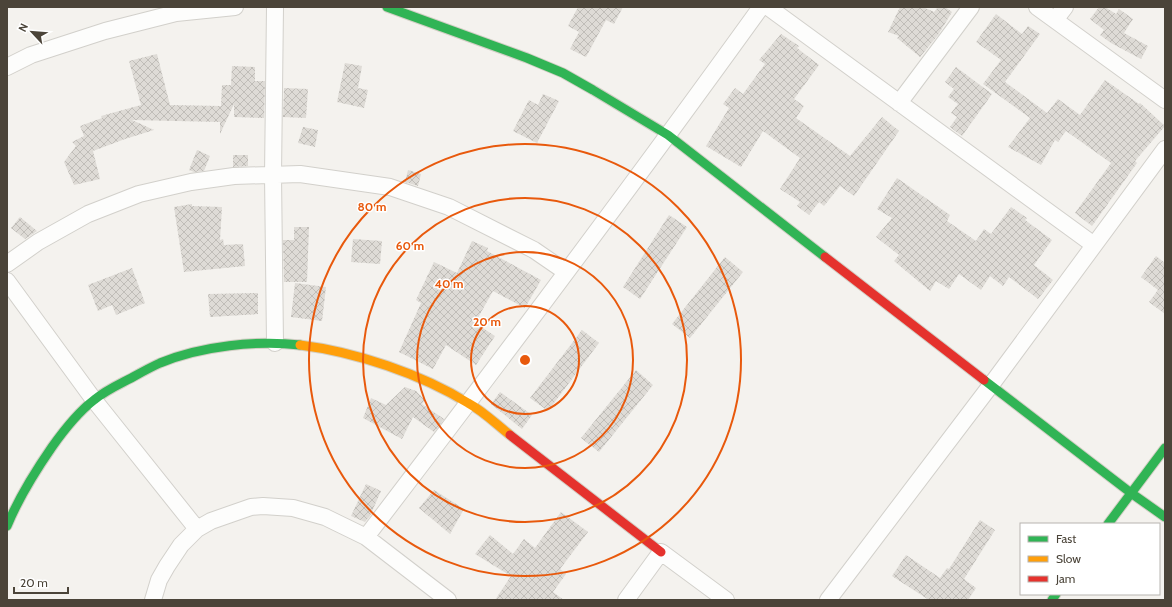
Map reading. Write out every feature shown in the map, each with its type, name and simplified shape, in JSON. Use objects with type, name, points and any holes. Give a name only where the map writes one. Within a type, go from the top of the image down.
[{"type":"street","points":[[7,67],[32,55],[105,31],[176,13],[235,7]]},
{"type":"street","points":[[275,7],[273,175],[275,343]]},
{"type":"street","points":[[387,7],[497,46],[548,67],[608,98],[668,135],[1131,493],[1165,517]]},
{"type":"street","points":[[366,537],[469,403],[668,135],[760,7]]},
{"type":"street","points":[[768,7],[1094,245]]},
{"type":"street","points":[[899,103],[971,7]]},
{"type":"street","points":[[1037,7],[1165,100]]},
{"type":"street","points":[[1055,20],[1065,7]]},
{"type":"street","points":[[828,600],[991,385],[1165,150]]},
{"type":"street","points":[[7,264],[38,242],[88,214],[139,194],[191,182],[234,176],[300,174],[390,187],[449,207],[534,250],[566,272]]},
{"type":"street","points":[[7,281],[94,400],[197,529]]},
{"type":"street","points":[[7,526],[16,504],[33,474],[68,425],[94,400],[115,386],[161,363],[226,346],[275,343],[315,347],[377,362],[430,383],[469,403],[661,552],[726,600]]},
{"type":"street","points":[[1109,523],[1165,448]]},
{"type":"street","points":[[153,600],[159,580],[167,566],[181,545],[197,529],[211,521],[251,507],[263,506],[293,508],[325,517],[366,537],[448,600]]},
{"type":"street","points":[[626,600],[661,552]]},
{"type":"building","points":[[578,7],[623,7],[614,24],[606,20],[586,57],[570,49],[579,32],[568,26]]},
{"type":"building","points":[[900,7],[923,7],[934,12],[938,7],[945,7],[952,12],[938,35],[920,57],[897,38],[899,36],[888,32]]},
{"type":"building","points":[[1099,7],[1105,7],[1116,14],[1119,9],[1133,19],[1124,33],[1148,46],[1141,59],[1111,43],[1100,35],[1104,30],[1090,19]]},
{"type":"building","points":[[996,14],[1022,34],[1028,26],[1040,34],[1005,82],[1047,113],[1058,99],[1080,115],[1105,80],[1139,104],[1140,103],[1165,126],[1135,161],[1137,163],[1092,226],[1075,213],[1111,163],[1066,131],[1058,142],[1055,140],[1041,165],[1008,147],[1030,118],[983,84],[1001,60],[976,42]]},
{"type":"building","points":[[781,34],[799,46],[797,48],[819,65],[794,99],[804,106],[796,118],[850,156],[882,117],[899,131],[854,196],[840,186],[824,206],[819,202],[809,215],[797,206],[800,202],[780,189],[800,158],[763,131],[741,167],[706,146],[729,108],[723,104],[735,88],[743,94],[765,64],[759,60]]},
{"type":"building","points":[[157,54],[170,105],[221,106],[222,85],[231,85],[232,66],[255,67],[255,81],[265,81],[264,118],[234,117],[234,104],[220,134],[220,122],[132,120],[154,130],[93,151],[100,179],[74,185],[64,162],[76,146],[72,142],[84,136],[80,126],[102,118],[101,116],[141,105],[129,61]]},
{"type":"building","points":[[345,63],[362,66],[358,88],[368,90],[364,108],[337,102]]},
{"type":"building","points":[[956,67],[992,94],[962,136],[950,127],[957,117],[951,113],[958,104],[948,97],[954,89],[945,82]]},
{"type":"building","points":[[284,88],[308,89],[306,118],[283,117]]},
{"type":"building","points":[[543,94],[559,101],[537,143],[513,131],[529,100],[538,105]]},
{"type":"building","points":[[303,127],[318,130],[315,147],[298,143]]},
{"type":"building","points":[[197,150],[210,156],[204,171],[194,172],[189,170]]},
{"type":"building","points":[[233,155],[248,155],[248,166],[233,167]]},
{"type":"building","points":[[408,170],[421,174],[418,186],[405,182]]},
{"type":"building","points":[[897,178],[950,215],[947,221],[976,241],[984,229],[991,234],[1011,207],[1027,218],[1025,220],[1052,240],[1034,265],[1053,280],[1038,299],[1009,277],[1003,286],[990,276],[981,290],[959,274],[949,289],[936,281],[930,291],[894,261],[899,255],[876,237],[892,218],[877,209]]},
{"type":"building","points":[[192,204],[192,206],[222,207],[220,240],[223,239],[224,245],[243,244],[245,266],[184,272],[174,207]]},
{"type":"building","points":[[669,215],[687,227],[640,299],[623,287]]},
{"type":"building","points":[[20,217],[37,231],[25,239],[11,228]]},
{"type":"building","points":[[294,227],[309,227],[307,282],[284,282],[283,240],[294,240]]},
{"type":"building","points":[[353,239],[382,241],[380,264],[351,262]]},
{"type":"building","points":[[472,241],[488,248],[487,251],[541,280],[525,308],[493,291],[475,323],[495,336],[476,365],[446,345],[433,369],[399,352],[421,303],[416,300],[434,262],[457,273]]},
{"type":"building","points":[[1156,256],[1165,263],[1165,314],[1149,302],[1158,290],[1141,277]]},
{"type":"building","points":[[725,257],[743,272],[690,338],[672,324]]},
{"type":"building","points":[[132,268],[145,303],[116,315],[112,305],[98,311],[88,285]]},
{"type":"building","points":[[295,283],[326,287],[322,321],[291,317]]},
{"type":"building","points":[[258,293],[258,314],[210,317],[208,294]]},
{"type":"building","points":[[582,330],[599,343],[548,411],[530,398]]},
{"type":"building","points":[[636,370],[653,385],[599,452],[581,438]]},
{"type":"building","points":[[405,387],[416,391],[425,400],[422,404],[444,419],[434,432],[413,417],[402,439],[363,418],[371,398],[386,405]]},
{"type":"building","points":[[500,392],[532,415],[522,429],[491,404]]},
{"type":"building","points":[[366,484],[381,491],[370,516],[365,522],[351,516]]},
{"type":"building","points":[[434,490],[464,509],[450,534],[419,508]]},
{"type":"building","points":[[561,512],[588,532],[560,569],[566,574],[553,592],[564,600],[495,600],[511,576],[475,554],[490,535],[513,554],[524,539],[535,548]]},
{"type":"building","points":[[980,520],[995,530],[964,579],[976,588],[968,600],[929,600],[892,576],[906,555],[940,578],[947,568],[949,569]]},
{"type":"traffic: fast","points":[[387,7],[527,58],[563,73],[593,90],[668,135],[825,257]]},
{"type":"traffic: fast","points":[[7,526],[27,485],[57,441],[82,410],[103,393],[160,363],[193,352],[248,344],[266,343],[300,345]]},
{"type":"traffic: fast","points":[[984,380],[1131,493],[1165,517]]},
{"type":"traffic: fast","points":[[1109,523],[1165,448]]},
{"type":"traffic: fast","points":[[1052,600],[1055,595]]},
{"type":"traffic: slow","points":[[300,345],[343,353],[409,374],[450,392],[474,406],[510,435]]},
{"type":"traffic: jam","points":[[825,257],[984,380]]},
{"type":"traffic: jam","points":[[510,435],[661,552]]}]
